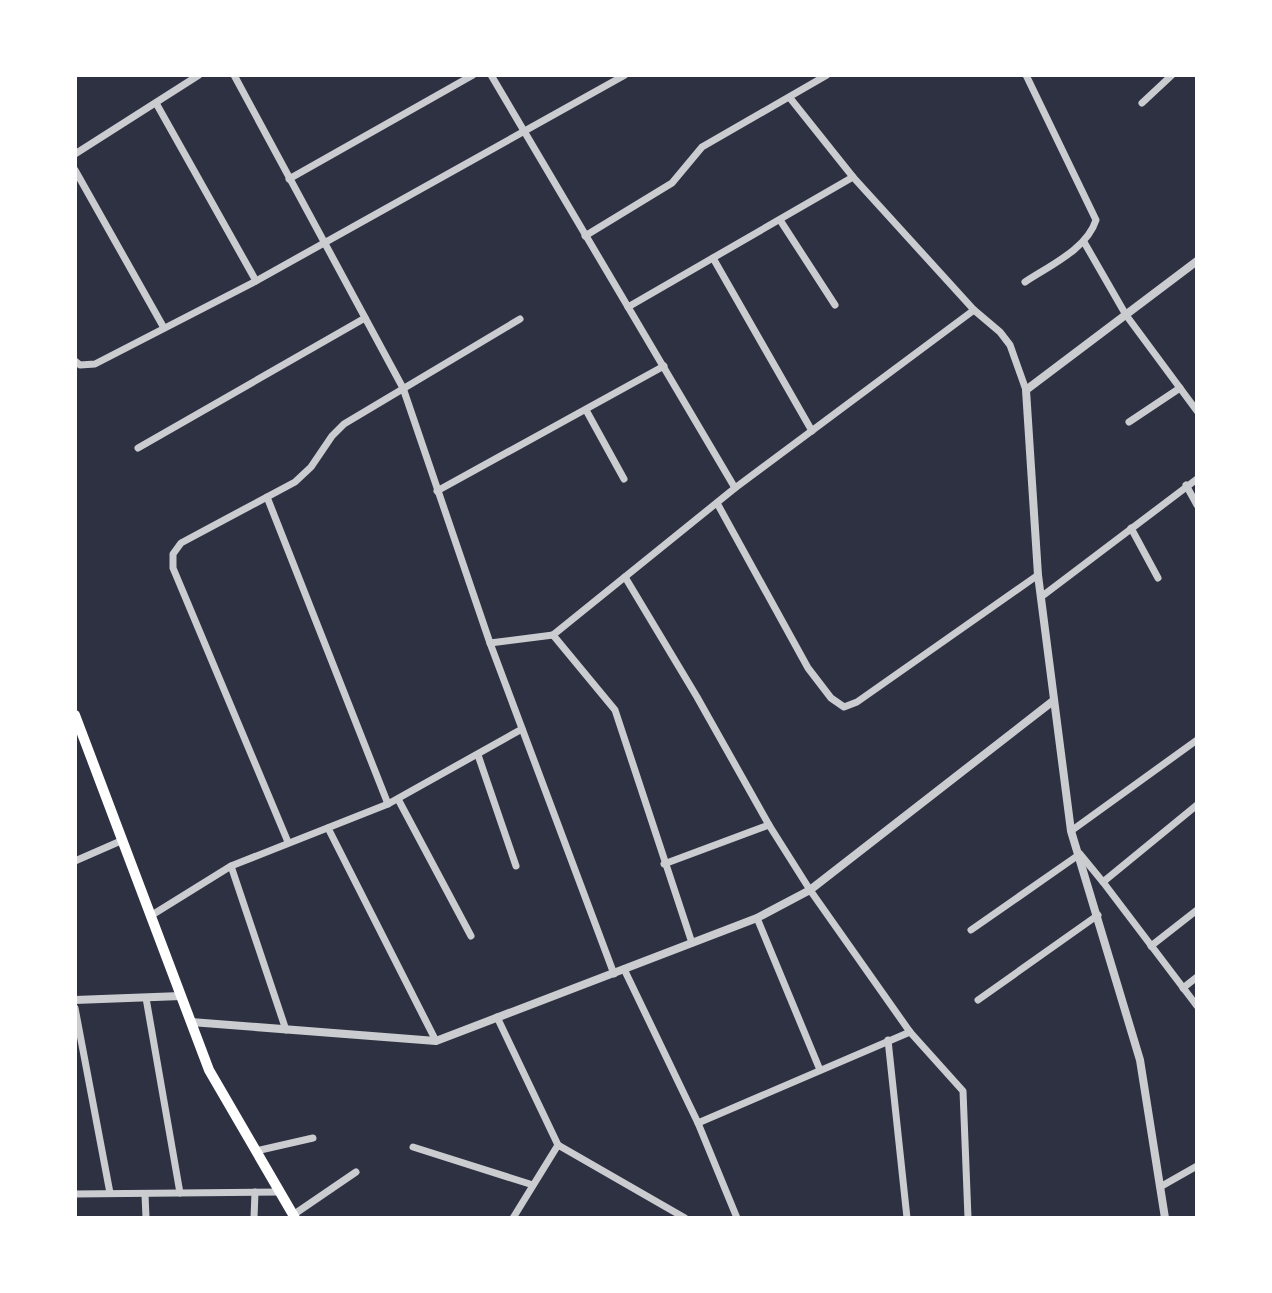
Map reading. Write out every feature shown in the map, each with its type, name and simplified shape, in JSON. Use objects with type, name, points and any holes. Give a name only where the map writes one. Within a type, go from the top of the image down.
[{"type":"main road","points":[[75,715],[209,1070],[294,1216]]},
{"type":"street","points":[[75,153],[199,75]]},
{"type":"street","points":[[234,75],[403,388],[490,643],[614,974]]},
{"type":"street","points":[[289,179],[473,75]]},
{"type":"street","points":[[491,75],[735,488]]},
{"type":"street","points":[[77,363],[95,363],[256,281],[625,75]]},
{"type":"street","points":[[808,75],[812,83]]},
{"type":"street","points":[[585,236],[672,183],[702,147],[827,75]]},
{"type":"street","points":[[1025,282],[1083,242],[1092,232],[1096,220],[1026,75]]},
{"type":"street","points":[[1142,103],[1172,75]]},
{"type":"street","points":[[790,98],[853,177],[974,310],[1000,332],[1010,345],[1026,390],[1038,575],[1071,831],[1140,1060],[1165,1218]]},
{"type":"street","points":[[156,103],[256,281]]},
{"type":"street","points":[[75,170],[164,328]]},
{"type":"street","points":[[628,307],[853,177]]},
{"type":"street","points":[[780,220],[835,305]]},
{"type":"street","points":[[1083,242],[1126,315],[1197,411]]},
{"type":"street","points":[[713,258],[813,431]]},
{"type":"street","points":[[1026,390],[1197,261]]},
{"type":"street","points":[[490,643],[553,635],[735,488],[974,310]]},
{"type":"street","points":[[138,448],[365,318]]},
{"type":"street","points":[[288,842],[173,568],[173,554],[181,543],[295,482],[311,467],[332,436],[344,424],[520,319]]},
{"type":"street","points":[[437,491],[664,366]]},
{"type":"street","points":[[1129,422],[1180,388]]},
{"type":"street","points":[[586,410],[624,479]]},
{"type":"street","points":[[1041,597],[1197,479]]},
{"type":"street","points":[[1186,485],[1197,505]]},
{"type":"street","points":[[267,497],[388,804]]},
{"type":"street","points":[[717,503],[808,668],[831,698],[844,707],[856,702],[1038,575]]},
{"type":"street","points":[[1131,528],[1158,578]]},
{"type":"street","points":[[625,577],[769,825],[810,890],[910,1032],[963,1091],[968,1218]]},
{"type":"street","points":[[553,635],[615,710],[692,943]]},
{"type":"street","points":[[191,1022],[436,1041],[757,918],[810,890],[1053,701]]},
{"type":"street","points":[[152,915],[231,866],[388,804],[522,729]]},
{"type":"street","points":[[1071,831],[1197,740]]},
{"type":"street","points":[[478,755],[516,866]]},
{"type":"street","points":[[398,799],[471,936]]},
{"type":"street","points":[[1103,881],[1197,805]]},
{"type":"street","points":[[664,864],[769,825]]},
{"type":"street","points":[[328,828],[436,1041]]},
{"type":"street","points":[[75,861],[123,840]]},
{"type":"street","points":[[1080,854],[1197,1006]]},
{"type":"street","points":[[971,930],[1080,854]]},
{"type":"street","points":[[231,866],[286,1030]]},
{"type":"street","points":[[1151,946],[1197,909]]},
{"type":"street","points":[[978,1000],[1098,915]]},
{"type":"street","points":[[757,918],[820,1070]]},
{"type":"street","points":[[624,969],[698,1123],[737,1218]]},
{"type":"street","points":[[1183,988],[1197,977]]},
{"type":"street","points":[[75,1000],[181,996]]},
{"type":"street","points":[[146,998],[180,1193]]},
{"type":"street","points":[[75,1008],[110,1193]]},
{"type":"street","points":[[497,1017],[558,1145],[685,1218]]},
{"type":"street","points":[[698,1123],[910,1032]]},
{"type":"street","points":[[888,1041],[907,1218]]},
{"type":"street","points":[[256,1151],[313,1138]]},
{"type":"street","points":[[513,1218],[558,1145]]},
{"type":"street","points":[[413,1147],[533,1185]]},
{"type":"street","points":[[1160,1187],[1197,1166]]},
{"type":"street","points":[[294,1216],[356,1172]]},
{"type":"street","points":[[254,1218],[255,1192]]},
{"type":"street","points":[[75,1194],[280,1192]]},
{"type":"street","points":[[145,1194],[146,1218]]}]
